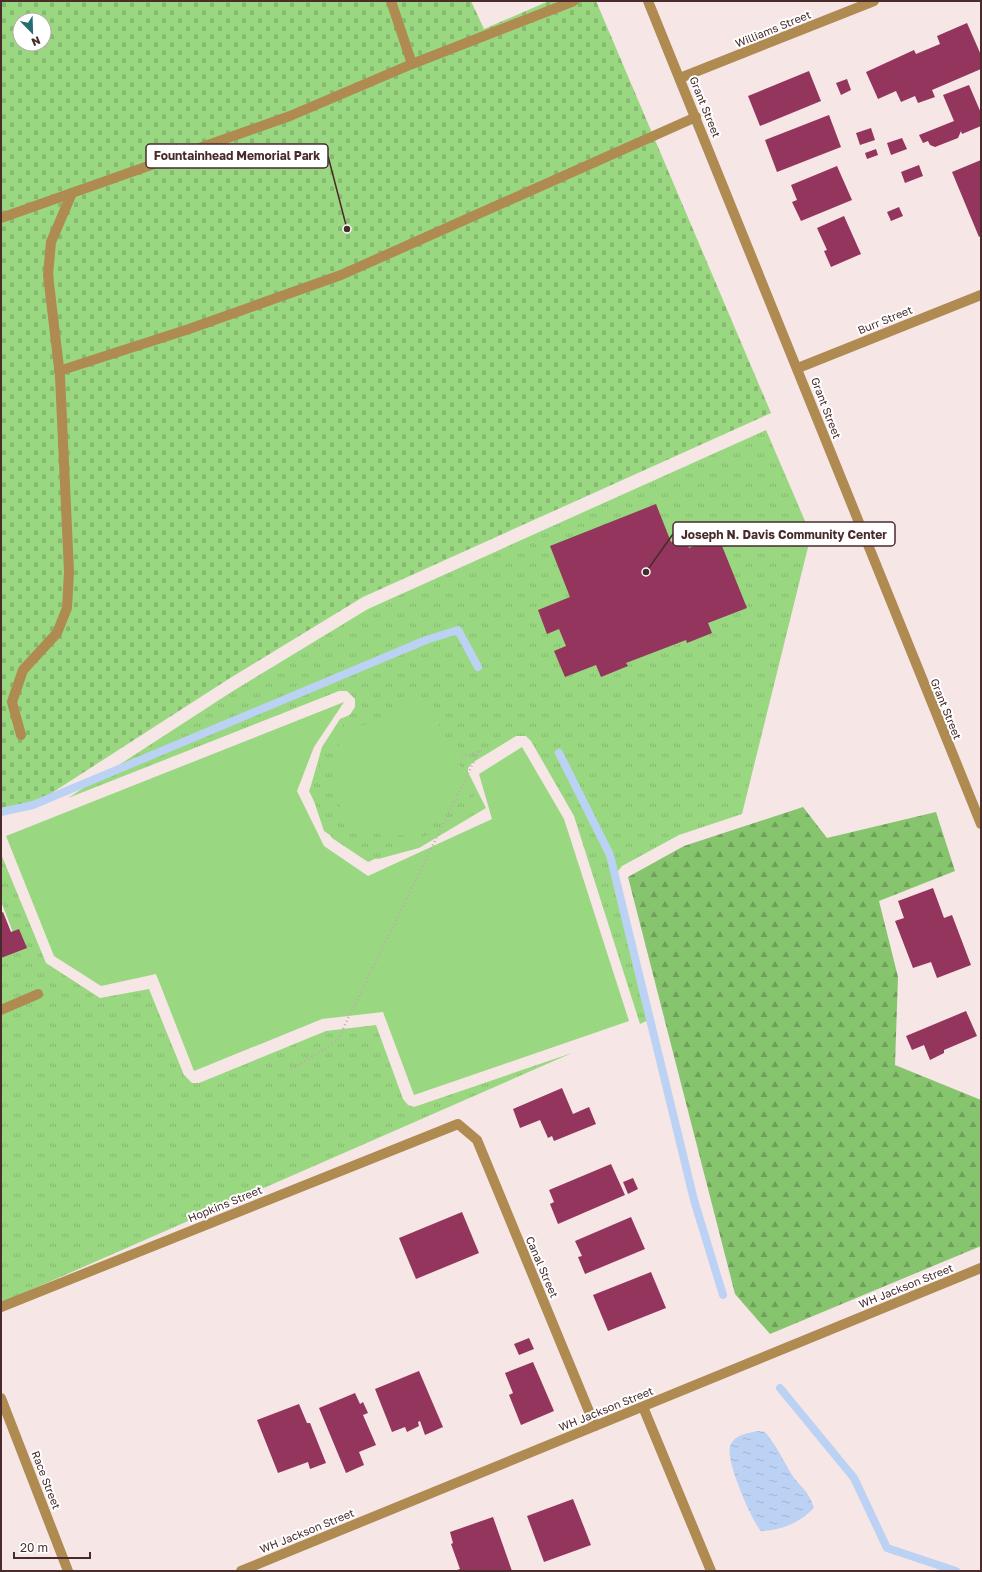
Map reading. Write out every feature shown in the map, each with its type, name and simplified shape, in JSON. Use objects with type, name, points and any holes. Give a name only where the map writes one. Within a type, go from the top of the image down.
[{"type":"street","points":[[391,1],[412,64]]},
{"type":"street","points":[[1,218],[290,116],[412,64],[574,1]]},
{"type":"street","name":"Grant Street","points":[[648,1],[798,368],[829,451],[981,824]]},
{"type":"street","name":"Williams Street","points":[[680,78],[874,1]]},
{"type":"street","points":[[59,371],[189,329],[342,275],[696,117]]},
{"type":"street","points":[[21,735],[12,702],[23,670],[57,633],[67,608],[69,572],[59,371],[48,275],[51,242],[72,193]]},
{"type":"street","name":"Burr Street","points":[[798,368],[981,295]]},
{"type":"street","points":[[1,1010],[38,994]]},
{"type":"street","name":"Hopkins Street","points":[[1,1307],[458,1124]]},
{"type":"street","name":"Canal Street","points":[[458,1124],[477,1140],[595,1426]]},
{"type":"street","name":"WH Jackson Street","points":[[241,1571],[981,1268]]},
{"type":"street","name":"Race Street","points":[[1,1398],[68,1571]]},
{"type":"street","points":[[643,1407],[711,1571]]},
{"type":"path","points":[[462,757],[484,750]]},
{"type":"path","points":[[291,1070],[336,1041],[479,751]]},
{"type":"green space","points":[[1,1],[471,1],[484,29],[549,1],[596,1],[771,413],[363,597],[227,680],[33,805],[1,812]]},
{"type":"green space","points":[[766,430],[811,535],[742,814],[679,835],[622,866],[618,871],[617,879],[653,1018],[640,1024],[574,816],[531,741],[526,736],[516,736],[472,763],[468,768],[468,779],[449,747],[429,702],[418,696],[409,695],[401,699],[397,703],[396,715],[351,729],[334,751],[334,783],[341,808],[367,833],[410,836],[468,798],[472,791],[478,812],[368,862],[332,838],[309,791],[324,754],[355,707],[355,699],[347,691],[339,691],[68,798],[233,691],[368,609]]},
{"type":"green space","points":[[417,687],[428,692],[486,808],[419,848],[378,859],[353,851],[324,831],[310,789],[322,747],[340,719]]},
{"type":"green space","points":[[344,702],[314,747],[297,791],[324,846],[368,876],[492,819],[479,774],[522,747],[564,819],[629,1021],[414,1095],[383,1012],[322,1019],[194,1071],[156,974],[101,986],[54,956],[6,836]]},
{"type":"green space","points":[[803,807],[827,838],[936,812],[955,871],[879,901],[898,977],[895,1065],[981,1100],[981,1246],[770,1334],[735,1294],[628,877],[684,846]]},
{"type":"green space","points":[[1,854],[46,963],[100,998],[149,989],[184,1075],[192,1083],[199,1083],[326,1031],[376,1025],[403,1099],[408,1105],[414,1107],[572,1053],[1,1303],[1,952],[17,943],[1,901]]},
{"type":"water","points":[[758,1431],[765,1432],[769,1437],[792,1475],[807,1494],[814,1508],[802,1518],[790,1525],[761,1531],[751,1515],[740,1490],[735,1477],[730,1454],[730,1447],[734,1440],[741,1435]]},
{"type":"building","points":[[967,23],[981,55],[981,69],[932,90],[935,97],[918,103],[915,96],[901,102],[896,91],[878,99],[866,72],[914,50],[916,54],[940,44],[937,36]]},
{"type":"building","points":[[809,71],[821,101],[760,126],[748,96]]},
{"type":"building","points":[[847,79],[851,90],[841,95],[836,83]]},
{"type":"building","points":[[969,85],[981,113],[981,126],[962,134],[961,131],[958,138],[935,147],[930,145],[928,141],[923,143],[919,135],[954,121],[943,95]]},
{"type":"building","points":[[829,115],[841,147],[777,172],[765,140]]},
{"type":"building","points":[[871,128],[875,140],[860,145],[856,133]]},
{"type":"building","points":[[902,138],[907,149],[891,155],[887,143]]},
{"type":"building","points":[[876,149],[878,155],[867,159],[865,153]]},
{"type":"building","points":[[981,160],[981,236],[979,237],[952,172]]},
{"type":"building","points":[[919,165],[923,176],[905,183],[901,172]]},
{"type":"building","points":[[837,166],[852,200],[801,221],[792,202],[797,200],[791,185]]},
{"type":"building","points":[[899,207],[903,216],[891,221],[887,212]]},
{"type":"building","points":[[844,216],[861,254],[831,267],[824,251],[827,250],[817,228]]},
{"type":"building","points":[[656,504],[671,542],[685,537],[689,548],[718,536],[747,608],[708,623],[712,633],[687,643],[686,640],[626,663],[628,666],[601,677],[596,665],[565,677],[554,651],[566,646],[559,629],[547,634],[538,610],[570,597],[550,546]]},
{"type":"building","points":[[933,888],[944,918],[952,915],[971,965],[937,978],[931,962],[913,968],[895,921],[904,918],[898,901]]},
{"type":"building","points":[[3,912],[11,932],[19,929],[27,948],[1,958],[1,913]]},
{"type":"building","points":[[966,1011],[977,1036],[944,1050],[944,1053],[930,1060],[924,1045],[912,1050],[906,1036]]},
{"type":"building","points":[[562,1088],[573,1114],[589,1107],[596,1124],[554,1141],[552,1136],[548,1138],[540,1120],[520,1128],[513,1109]]},
{"type":"building","points":[[611,1164],[625,1195],[558,1224],[550,1204],[554,1202],[549,1190]]},
{"type":"building","points":[[633,1178],[638,1189],[628,1194],[623,1182]]},
{"type":"building","points":[[462,1212],[479,1253],[416,1279],[399,1238]]},
{"type":"building","points":[[631,1217],[645,1249],[585,1274],[578,1257],[582,1256],[575,1241]]},
{"type":"building","points":[[651,1272],[666,1308],[608,1331],[593,1295]]},
{"type":"building","points":[[529,1338],[534,1349],[519,1355],[514,1344]]},
{"type":"building","points":[[533,1362],[554,1411],[521,1425],[509,1395],[513,1393],[505,1373]]},
{"type":"building","points":[[419,1371],[443,1427],[425,1435],[420,1421],[418,1422],[419,1426],[407,1432],[405,1427],[392,1432],[375,1389]]},
{"type":"building","points":[[355,1393],[360,1404],[363,1402],[368,1413],[363,1415],[376,1445],[359,1452],[364,1465],[346,1473],[319,1408]]},
{"type":"building","points":[[299,1404],[307,1423],[310,1423],[326,1463],[310,1469],[308,1462],[278,1473],[257,1420]]},
{"type":"building","points":[[573,1499],[591,1545],[544,1562],[527,1516]]},
{"type":"building","points":[[493,1517],[512,1571],[454,1571],[460,1569],[451,1544],[453,1543],[450,1532]]},
{"type":"waterway","points":[[1,812],[33,805],[426,640],[458,630],[478,667]]},
{"type":"waterway","points":[[559,753],[610,855],[694,1200],[723,1295]]},
{"type":"waterway","points":[[780,1388],[854,1478],[887,1548],[956,1571]]},
{"type":"place","name":"Fountainhead Memorial Park","points":[[347,229]]},
{"type":"place","name":"Joseph N. Davis Community Center","points":[[646,572]]}]
